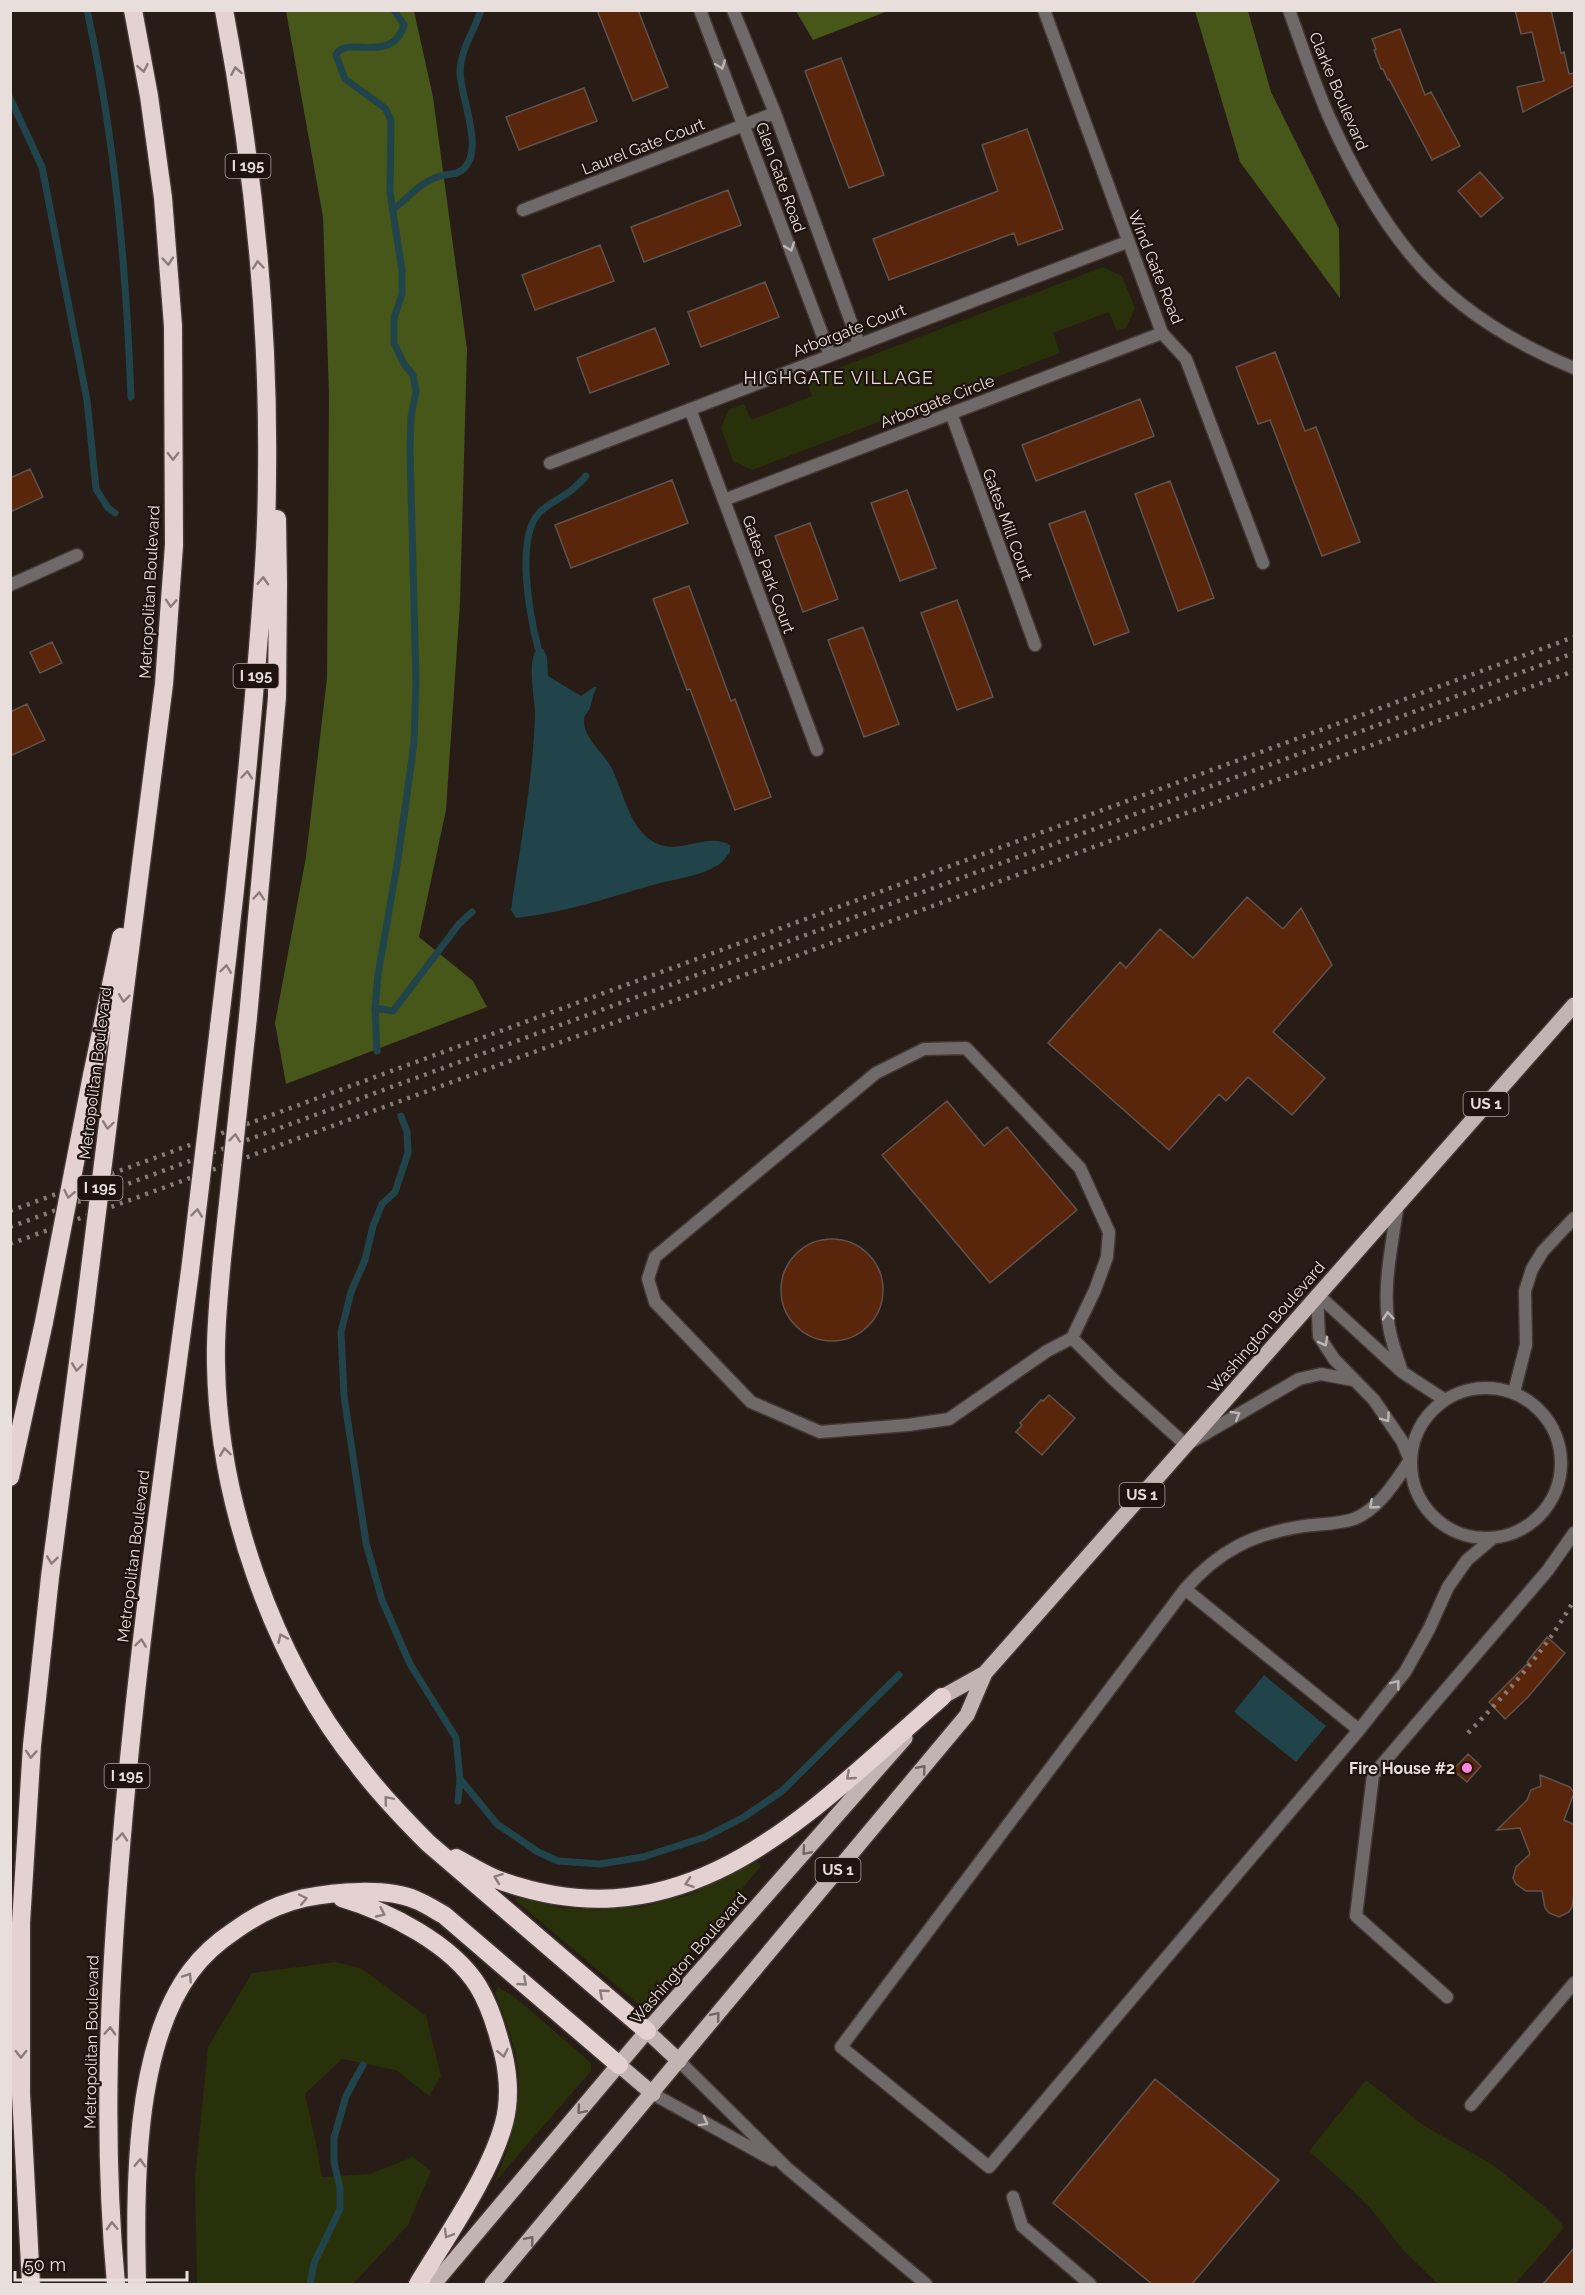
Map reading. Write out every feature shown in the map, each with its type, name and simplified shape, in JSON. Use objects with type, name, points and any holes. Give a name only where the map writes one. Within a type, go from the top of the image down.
[{"type":"highway","name":"Metropolitan Boulevard","points":[[31,2284],[21,2094],[21,1923],[32,1745],[50,1577],[164,684],[172,580],[173,326],[163,198],[149,96],[133,10]]},
{"type":"highway","name":"Metropolitan Boulevard","points":[[116,2284],[112,2244],[107,2086],[114,1922],[130,1745],[147,1595],[190,1271],[238,864],[263,584],[267,475],[263,323],[250,177],[237,79],[224,10]]},
{"type":"highway","points":[[263,323],[275,474],[278,585],[277,697],[248,1017],[222,1259],[216,1364],[219,1410],[227,1466],[240,1528],[261,1590],[288,1652],[326,1720],[357,1765],[428,1843],[647,2031]]},
{"type":"highway","points":[[10,1476],[44,1322],[150,794]]},
{"type":"highway","points":[[428,1843],[495,1878],[541,1892],[582,1899],[627,1898],[669,1890],[708,1876],[752,1852],[800,1819],[942,1697]]},
{"type":"highway","points":[[137,2284],[140,2155],[145,2096],[156,2047],[171,2006],[191,1970],[222,1939],[279,1904],[326,1894],[388,1893],[415,1899],[444,1915],[619,2065]]},
{"type":"highway","points":[[326,1894],[356,1902],[406,1924],[432,1941],[459,1964],[478,1986],[493,2016],[504,2053],[508,2089],[504,2122],[488,2165],[418,2284]]},
{"type":"main road","name":"Washington Boulevard","points":[[492,2284],[653,2094],[967,1715],[986,1673],[1317,1294],[1575,1005]]},
{"type":"main road","name":"Washington Boulevard","points":[[434,2284],[647,2031],[942,1697],[986,1673]]},
{"type":"main road","points":[[647,2031],[679,2061]]},
{"type":"main road","points":[[619,2065],[653,2094]]},
{"type":"street","name":"Glen Gate Road","points":[[700,10],[830,356]]},
{"type":"street","name":"Glen Gate Road","points":[[734,10],[775,113],[858,344]]},
{"type":"street","name":"Wind Gate Road","points":[[1044,10],[1162,333],[1186,359],[1263,563]]},
{"type":"street","name":"Clarke Boulevard","points":[[1289,10],[1328,115],[1347,155],[1411,255],[1456,299],[1503,333],[1575,368]]},
{"type":"street","name":"Laurel Gate Court","points":[[523,210],[775,113]]},
{"type":"street","name":"Arborgate Court","points":[[550,463],[1127,242]]},
{"type":"street","name":"Arborgate Circle","points":[[724,500],[1162,333]]},
{"type":"street","name":"Gates Park Court","points":[[690,409],[817,750]]},
{"type":"street","name":"Gates Mill Court","points":[[951,413],[1035,645]]},
{"type":"street","points":[[10,585],[77,555]]},
{"type":"street","points":[[966,1048],[1080,1168],[1109,1232],[1107,1257],[1095,1290],[1072,1338],[1047,1352],[949,1419],[908,1425],[820,1432],[751,1402],[654,1302],[648,1279],[654,1257],[876,1074],[924,1049],[966,1048]]},
{"type":"street","points":[[1398,1203],[1389,1265],[1387,1302],[1390,1331],[1402,1372]]},
{"type":"street","points":[[1514,1392],[1526,1345],[1525,1291],[1532,1269],[1543,1251],[1575,1218]]},
{"type":"street","points":[[1317,1294],[1402,1372],[1445,1400]]},
{"type":"street","points":[[1317,1294],[1319,1336],[1334,1359],[1374,1400],[1402,1441],[1410,1460],[1414,1484],[1425,1508],[1444,1525],[1468,1536],[1493,1538],[1518,1531],[1539,1516],[1555,1495],[1562,1470],[1560,1445],[1551,1423],[1535,1405],[1514,1392],[1490,1387],[1466,1390],[1445,1400],[1427,1416],[1415,1437],[1410,1460],[1391,1488],[1370,1509],[1352,1519],[1263,1534],[1230,1550],[1205,1567],[1185,1589],[841,2047],[989,2167],[1359,1730],[1405,1672],[1429,1629],[1448,1587],[1467,1560],[1493,1538]]},
{"type":"street","points":[[1072,1338],[1113,1379],[1186,1445],[1299,1379],[1321,1374],[1353,1380]]},
{"type":"street","points":[[1447,1997],[1356,1916],[1373,1775],[1548,1570],[1575,1533]]},
{"type":"street","points":[[1185,1589],[1359,1730]]},
{"type":"street","points":[[1471,2105],[1575,1983]]},
{"type":"street","points":[[679,2061],[787,2168],[927,2284]]},
{"type":"street","points":[[653,2094],[787,2168]]},
{"type":"street","points":[[1013,2197],[1022,2226],[1090,2284]]},
{"type":"green space","points":[[286,11],[414,11],[433,97],[467,349],[460,603],[446,810],[419,937],[473,981],[487,1007],[286,1084],[275,1023],[306,857],[327,678],[329,394],[323,217]]},
{"type":"green space","points":[[796,11],[888,11],[813,40]]},
{"type":"green space","points":[[1195,11],[1248,11],[1271,92],[1339,229],[1340,298],[1240,162]]},
{"type":"green space","points":[[1103,267],[1122,276],[1135,308],[1126,328],[1117,331],[1109,312],[1053,333],[1060,353],[752,470],[733,461],[721,428],[729,409],[744,404],[751,420],[812,396],[807,380]]},
{"type":"green space","points":[[757,1862],[761,1866],[649,2001],[643,2004],[637,2003],[514,1899],[520,1898],[563,1908],[598,1910],[642,1907],[689,1895]]},
{"type":"green space","points":[[336,1962],[362,1969],[426,2016],[441,2076],[429,2096],[396,2070],[342,2059],[305,2094],[322,2177],[370,2174],[413,2157],[431,2171],[408,2225],[353,2284],[197,2284],[195,2178],[208,2047],[252,1973]]},
{"type":"green space","points":[[498,1987],[516,1998],[591,2063],[591,2071],[494,2183],[514,2128],[519,2084],[509,2030],[495,1993]]},
{"type":"green space","points":[[1366,2080],[1423,2125],[1493,2165],[1545,2207],[1562,2224],[1563,2229],[1515,2284],[1438,2284],[1402,2249],[1373,2211],[1309,2151]]},
{"type":"water","points":[[538,648],[543,649],[547,657],[548,676],[581,696],[597,687],[584,720],[585,727],[590,739],[608,761],[628,810],[640,830],[658,844],[667,846],[676,847],[712,841],[730,845],[730,852],[721,862],[711,869],[690,876],[571,908],[516,918],[511,910],[532,764],[535,715],[532,661]]},
{"type":"water","points":[[1264,1675],[1326,1726],[1296,1762],[1234,1712]]},
{"type":"building","points":[[597,10],[638,10],[668,87],[633,101]]},
{"type":"building","points":[[1515,10],[1551,10],[1561,53],[1564,52],[1569,74],[1575,73],[1575,85],[1523,112],[1517,87],[1544,81],[1532,32],[1521,34]]},
{"type":"building","points":[[1400,29],[1425,95],[1431,92],[1460,146],[1432,160],[1389,79],[1381,69],[1374,50],[1376,49],[1372,39]]},
{"type":"building","points":[[841,58],[884,175],[849,188],[805,71]]},
{"type":"building","points":[[584,88],[597,121],[519,150],[506,117]]},
{"type":"building","points":[[1027,129],[1063,229],[1018,245],[1014,233],[889,280],[873,239],[998,191],[982,145]]},
{"type":"building","points":[[1480,172],[1503,198],[1481,217],[1458,191]]},
{"type":"building","points":[[728,190],[741,225],[644,262],[631,227]]},
{"type":"building","points":[[600,245],[614,281],[535,310],[522,275]]},
{"type":"building","points":[[765,282],[779,317],[701,347],[688,312]]},
{"type":"building","points":[[655,328],[669,364],[590,393],[577,358]]},
{"type":"building","points":[[1275,352],[1305,431],[1316,427],[1360,542],[1322,556],[1270,420],[1258,424],[1236,367]]},
{"type":"building","points":[[1140,399],[1154,436],[1036,481],[1022,445]]},
{"type":"building","points":[[30,469],[43,497],[10,512],[10,478]]},
{"type":"building","points":[[672,480],[688,523],[571,568],[555,525]]},
{"type":"building","points":[[1170,481],[1214,598],[1178,611],[1135,494]]},
{"type":"building","points":[[907,490],[936,568],[900,581],[871,503]]},
{"type":"building","points":[[1085,511],[1129,632],[1094,645],[1049,524]]},
{"type":"building","points":[[810,523],[838,599],[803,612],[775,536]]},
{"type":"building","points":[[689,586],[731,701],[735,699],[771,797],[735,810],[690,689],[687,690],[653,599]]},
{"type":"building","points":[[957,600],[993,697],[957,710],[921,613]]},
{"type":"building","points":[[863,627],[899,724],[864,737],[828,640]]},
{"type":"building","points":[[52,642],[62,663],[40,673],[30,652]]},
{"type":"building","points":[[27,704],[45,740],[10,756],[10,712]]},
{"type":"building","points":[[1247,897],[1283,929],[1301,908],[1332,965],[1273,1032],[1325,1078],[1292,1115],[1248,1077],[1226,1101],[1219,1094],[1169,1150],[1048,1043],[1120,962],[1126,968],[1160,929],[1193,958]]},
{"type":"building","points":[[947,1101],[984,1146],[1007,1127],[1077,1210],[990,1283],[882,1155]]},
{"type":"building","points":[[832,1239],[861,1247],[875,1261],[883,1290],[875,1319],[861,1333],[832,1341],[803,1333],[789,1319],[781,1290],[789,1261],[803,1247]]},
{"type":"building","points":[[1049,1395],[1075,1418],[1042,1455],[1016,1432],[1022,1425],[1020,1423],[1041,1400],[1043,1401]]},
{"type":"building","points":[[1547,1637],[1565,1653],[1528,1697],[1505,1719],[1489,1702],[1528,1663]]},
{"type":"building","name":"Fire House #2","points":[[1468,1754],[1481,1766],[1467,1782],[1453,1770]]},
{"type":"building","points":[[1540,1775],[1570,1787],[1574,1793],[1564,1820],[1575,1825],[1575,1886],[1572,1907],[1569,1912],[1559,1917],[1549,1913],[1545,1908],[1542,1891],[1526,1891],[1516,1884],[1513,1878],[1516,1867],[1530,1854],[1520,1828],[1497,1830],[1527,1800],[1531,1790],[1541,1786]]},
{"type":"building","points":[[1155,2079],[1279,2180],[1192,2284],[1152,2284],[1053,2203]]},
{"type":"building","points":[[1575,2247],[1575,2284],[1543,2284]]},
{"type":"waterway","points":[[87,10],[105,106],[118,203],[131,397]]},
{"type":"waterway","points":[[377,1051],[375,1008],[378,975],[398,859],[414,743],[416,682],[410,450],[411,417],[416,391],[413,375],[404,364],[394,343],[394,318],[402,294],[402,270],[390,193],[391,120],[385,108],[345,79],[336,55],[341,49],[349,47],[380,47],[390,44],[398,37],[404,25],[394,10]]},
{"type":"waterway","points":[[393,209],[431,180],[460,171],[471,157],[472,133],[460,71],[465,47],[481,10]]},
{"type":"waterway","points":[[10,98],[42,167],[87,400],[96,489],[108,508],[115,513]]},
{"type":"waterway","points":[[538,648],[528,598],[526,559],[532,525],[543,509],[573,489],[586,476]]},
{"type":"waterway","points":[[375,1008],[393,1011],[459,924],[472,912]]},
{"type":"waterway","points":[[401,1116],[407,1132],[408,1153],[395,1192],[382,1204],[373,1226],[365,1260],[351,1292],[341,1332],[344,1396],[366,1543],[382,1600],[410,1664],[456,1738],[460,1779],[458,1801]]},
{"type":"waterway","points":[[460,1779],[497,1824],[538,1852],[558,1861],[600,1864],[643,1857],[705,1837],[744,1817],[782,1791],[899,1675]]},
{"type":"waterway","points":[[310,2284],[314,2263],[340,2209],[340,2188],[334,2162],[334,2138],[346,2096],[363,2065]]},
{"type":"railway","points":[[10,1211],[1574,637]]},
{"type":"railway","points":[[10,1227],[1574,653]]},
{"type":"railway","points":[[10,1244],[1574,671]]},
{"type":"railway","points":[[1468,1733],[1525,1670],[1551,1636],[1574,1600]]},
{"type":"place","name":"Fire House #2","points":[[1467,1768]]},
{"type":"district","name":"HIGHGATE VILLAGE","points":[[839,378]]}]
